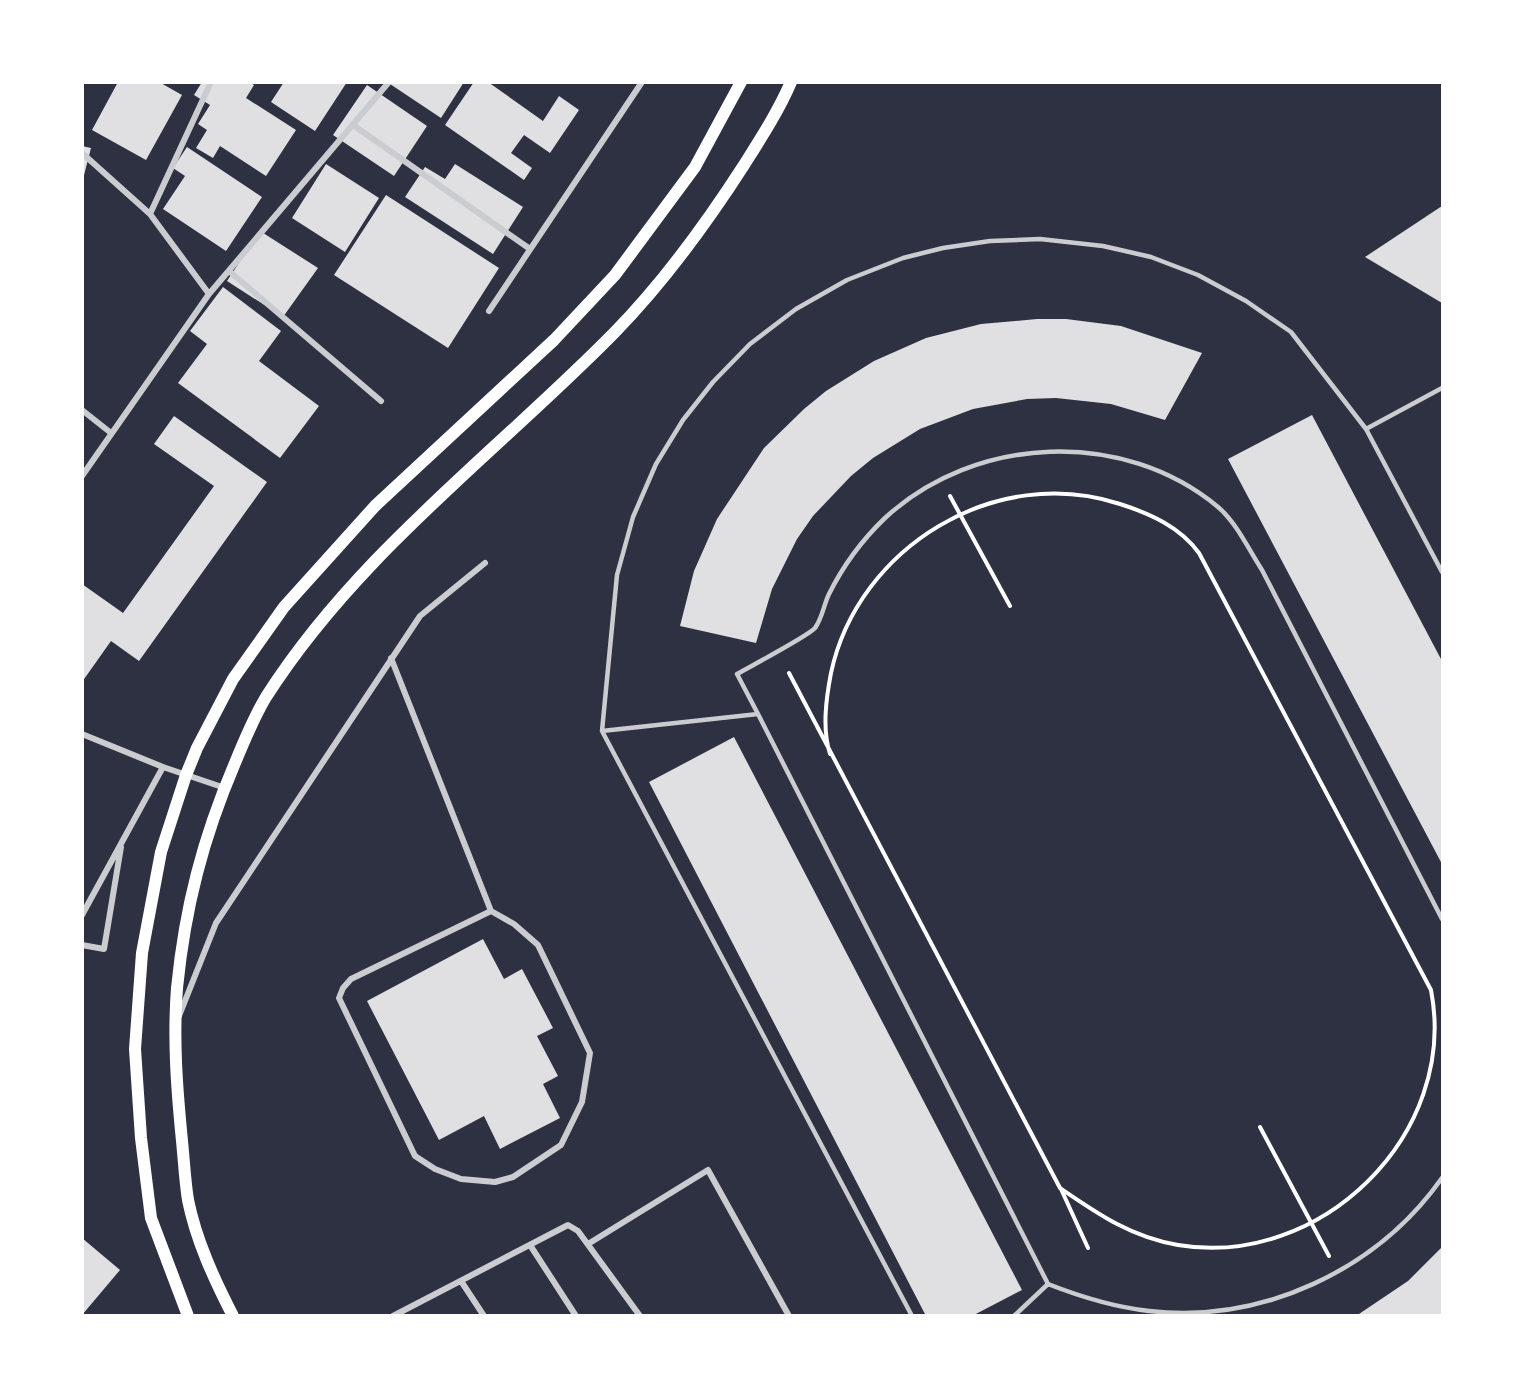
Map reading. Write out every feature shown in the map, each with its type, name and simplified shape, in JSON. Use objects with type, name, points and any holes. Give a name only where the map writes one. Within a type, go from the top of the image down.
[{"type":"main road","points":[[188,1316],[151,1218],[141,1138],[135,1049],[142,953],[161,852],[186,775],[233,680],[284,607],[375,506],[554,340],[615,275],[695,167],[741,82]]},
{"type":"main road","points":[[233,1316],[209,1267],[188,1201],[174,1030],[186,913],[198,864],[225,788],[265,699],[307,640],[356,582],[425,510],[618,329],[666,274],[727,191],[781,106],[791,82]]},
{"type":"street","points":[[150,214],[212,82]]},
{"type":"street","points":[[82,476],[209,294],[389,82]]},
{"type":"street","points":[[489,311],[642,82]]},
{"type":"street","points":[[353,125],[530,249]]},
{"type":"street","points":[[82,153],[150,214],[209,294]]},
{"type":"street","points":[[228,271],[381,402]]},
{"type":"street","points":[[82,411],[111,433]]},
{"type":"street","points":[[174,1030],[216,923],[391,658],[420,616],[485,563]]},
{"type":"street","points":[[391,658],[491,911],[525,932],[538,945],[590,1053],[582,1102],[561,1145],[513,1177],[495,1182],[461,1179],[435,1169],[415,1156],[339,998],[343,988],[351,979],[491,911]]},
{"type":"street","points":[[82,734],[163,767],[225,788]]},
{"type":"street","points":[[83,914],[163,767]]},
{"type":"street","points":[[82,945],[104,949],[122,840]]},
{"type":"street","points":[[588,1244],[708,1170],[789,1316]]},
{"type":"street","points":[[393,1316],[568,1225],[578,1231],[640,1316]]},
{"type":"street","points":[[530,1245],[576,1316]]},
{"type":"street","points":[[461,1281],[484,1316]]},
{"type":"lane","points":[[912,1316],[602,731],[617,575],[633,517],[656,464],[677,429],[712,382],[750,344],[796,309],[847,280],[943,248],[990,241],[1040,239],[1103,246],[1152,257],[1198,275],[1246,301],[1291,332],[1366,429],[1443,572]]},
{"type":"lane","points":[[1366,429],[1443,388]]},
{"type":"lane","points":[[1443,919],[1262,570],[1220,508],[1182,483],[1137,463],[1105,455],[1053,451],[1016,454],[978,463],[941,479],[885,518],[859,546],[828,596],[815,628],[737,674],[1048,1284],[1115,1306],[1185,1313],[1256,1304],[1289,1294],[1337,1272],[1382,1243],[1408,1219],[1443,1178]]},
{"type":"lane","points":[[602,731],[758,714]]},
{"type":"lane","points":[[1014,1316],[1048,1284]]},
{"type":"path","points":[[941,479],[1010,606]]},
{"type":"path","points":[[830,754],[827,745],[826,715],[834,658],[858,604],[894,559],[924,534],[960,514],[994,501],[1022,495],[1080,495],[1137,509],[1187,537],[1199,553],[1431,990],[1434,1028],[1431,1059],[1424,1090],[1413,1120],[1378,1173],[1356,1194],[1312,1223],[1273,1239],[1241,1245],[1179,1245],[1148,1238],[1118,1227],[1060,1188]]},
{"type":"path","points":[[789,673],[1060,1188],[1088,1248]]},
{"type":"path","points":[[1260,1127],[1337,1272]]},
{"type":"building","points":[[118,82],[159,82],[182,95],[146,160],[92,130]]},
{"type":"building","points":[[202,82],[249,82],[254,85],[246,98],[296,130],[266,176],[220,146],[213,158],[196,148],[207,130],[198,124],[210,105],[194,95]]},
{"type":"building","points":[[284,82],[347,82],[315,131],[271,102]]},
{"type":"building","points":[[387,82],[464,82],[441,118]]},
{"type":"building","points":[[474,82],[488,82],[543,121],[559,96],[579,110],[550,153],[524,135],[511,153],[532,168],[524,180],[445,125]]},
{"type":"building","points":[[367,85],[427,126],[394,176],[333,135]]},
{"type":"building","points":[[82,146],[91,148],[83,179],[82,179]]},
{"type":"building","points":[[187,147],[262,197],[226,251],[163,209],[185,176],[173,168]]},
{"type":"building","points":[[326,164],[379,198],[345,252],[292,218]]},
{"type":"building","points":[[455,164],[523,207],[493,254],[405,197],[425,167],[445,179]]},
{"type":"building","points":[[386,195],[499,268],[448,348],[334,275]]},
{"type":"building","points":[[1442,206],[1442,303],[1365,257]]},
{"type":"building","points":[[260,231],[318,268],[283,317],[227,281]]},
{"type":"building","points":[[223,287],[281,331],[259,361],[319,406],[280,458],[178,383],[207,344],[190,331]]},
{"type":"building","points":[[1066,319],[1121,326],[1202,353],[1165,420],[1111,404],[1056,398],[1027,399],[973,409],[920,429],[873,458],[851,476],[813,516],[797,539],[772,589],[756,643],[680,626],[694,571],[717,519],[764,448],[804,409],[826,391],[874,361],[926,338],[981,324]]},
{"type":"building","points":[[1312,415],[1442,661],[1442,864],[1228,459]]},
{"type":"building","points":[[174,416],[267,482],[139,661],[111,641],[82,682],[82,584],[123,613],[214,486],[154,444]]},
{"type":"building","points":[[734,737],[1022,1290],[972,1316],[926,1316],[649,782]]},
{"type":"building","points":[[483,939],[504,979],[522,969],[553,1028],[537,1036],[558,1076],[543,1084],[560,1118],[500,1149],[484,1116],[439,1140],[367,1001]]},
{"type":"building","points":[[82,1238],[120,1270],[82,1315]]},
{"type":"building","points":[[1442,1247],[1442,1316],[1356,1316],[1408,1281]]}]
